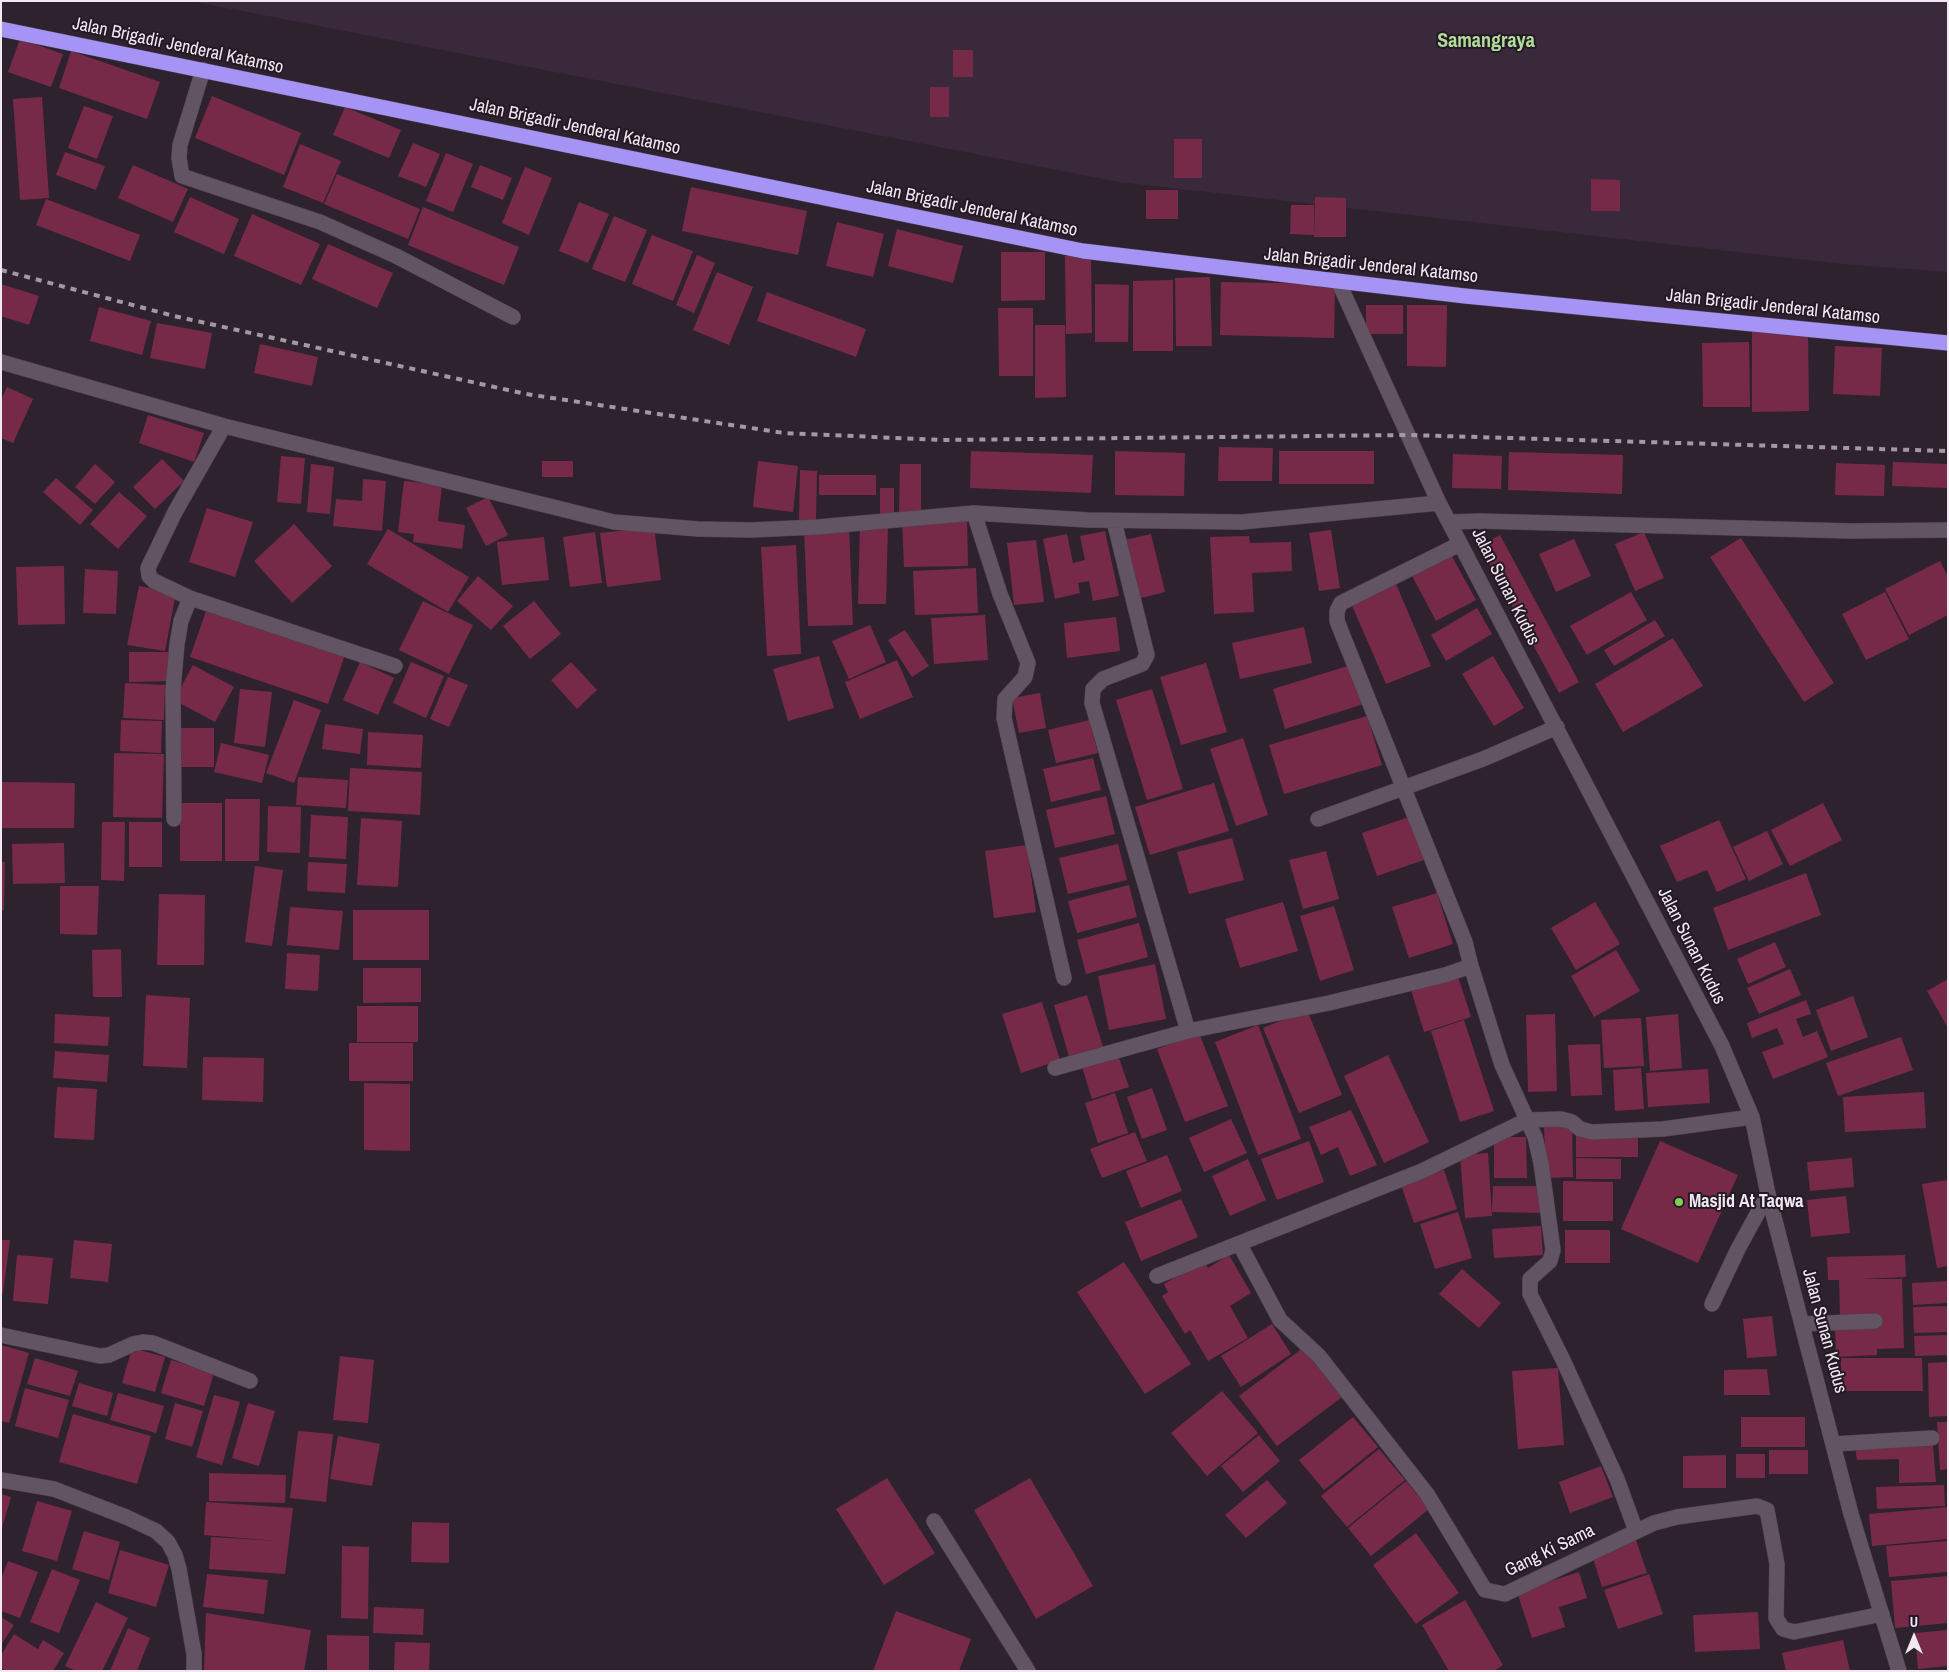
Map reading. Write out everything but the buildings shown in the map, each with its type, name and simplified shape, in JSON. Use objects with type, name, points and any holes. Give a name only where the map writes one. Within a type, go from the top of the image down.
[{"type":"highway","name":"Jalan Brigadir Jenderal Katamso","points":[[1,29],[1083,251],[1338,282],[1948,343]]},
{"type":"street","points":[[203,70],[180,145],[178,158],[182,176],[320,222],[396,256],[512,317]]},
{"type":"street","name":"Jalan Sunan Kudus","points":[[1338,282],[1439,503],[1451,522],[1460,544],[1722,1046],[1752,1116],[1768,1194],[1851,1514],[1899,1671]]},
{"type":"street","points":[[1,362],[224,426],[614,522],[698,529],[750,530],[818,527],[974,513],[1114,521],[1242,522],[1439,503]]},
{"type":"street","points":[[224,426],[175,512],[148,568],[150,576],[154,580],[190,598],[395,666]]},
{"type":"street","points":[[974,513],[1000,594],[1028,663],[1025,677],[1005,700],[1004,718],[1064,978]]},
{"type":"street","points":[[1114,521],[1147,655],[1142,664],[1103,679],[1093,688],[1092,703],[1188,1031]]},
{"type":"street","points":[[1451,522],[1479,521],[1841,531],[1948,530]]},
{"type":"street","points":[[1460,544],[1341,603],[1337,611],[1337,621],[1465,942],[1502,1065],[1535,1136],[1541,1163],[1553,1250],[1550,1261],[1530,1279],[1530,1294],[1564,1360],[1617,1479],[1636,1531]]},
{"type":"street","points":[[174,819],[173,690],[181,621],[190,598]]},
{"type":"street","points":[[1318,819],[1483,759],[1557,727]]},
{"type":"street","points":[[1055,1068],[1188,1031],[1330,1003],[1445,975],[1471,966]]},
{"type":"street","points":[[1157,1276],[1422,1170],[1527,1120],[1561,1119],[1572,1122],[1580,1129],[1592,1132],[1664,1129],[1752,1116]]},
{"type":"street","points":[[1712,1304],[1738,1249],[1768,1194]]},
{"type":"street","name":"Gang Ki Sama","points":[[1240,1244],[1280,1320],[1320,1356],[1427,1494],[1485,1590],[1505,1594],[1654,1523],[1677,1517],[1763,1506],[1768,1510],[1777,1564],[1776,1618],[1783,1629],[1794,1632],[1882,1614]]},
{"type":"street","points":[[1803,1324],[1875,1321]]},
{"type":"street","points":[[1,1334],[100,1356],[109,1355],[133,1344],[143,1342],[153,1344],[250,1381]]},
{"type":"street","points":[[1834,1444],[1932,1438]]},
{"type":"street","points":[[1,1480],[54,1489],[126,1517],[156,1531],[168,1542],[175,1554],[180,1569],[194,1654],[194,1671]]},
{"type":"street","points":[[934,1521],[1028,1671]]},
{"type":"shaded area","points":[[191,1],[1948,1],[1948,272],[1843,264],[1119,182]]},
{"type":"railway","points":[[1,270],[174,316],[526,394],[784,433],[942,440],[1409,435],[1948,451]]},
{"type":"place","name":"Masjid At Taqwa","points":[[1679,1202]]},
{"type":"district","name":"Samangraya","points":[[1486,42]]}]
